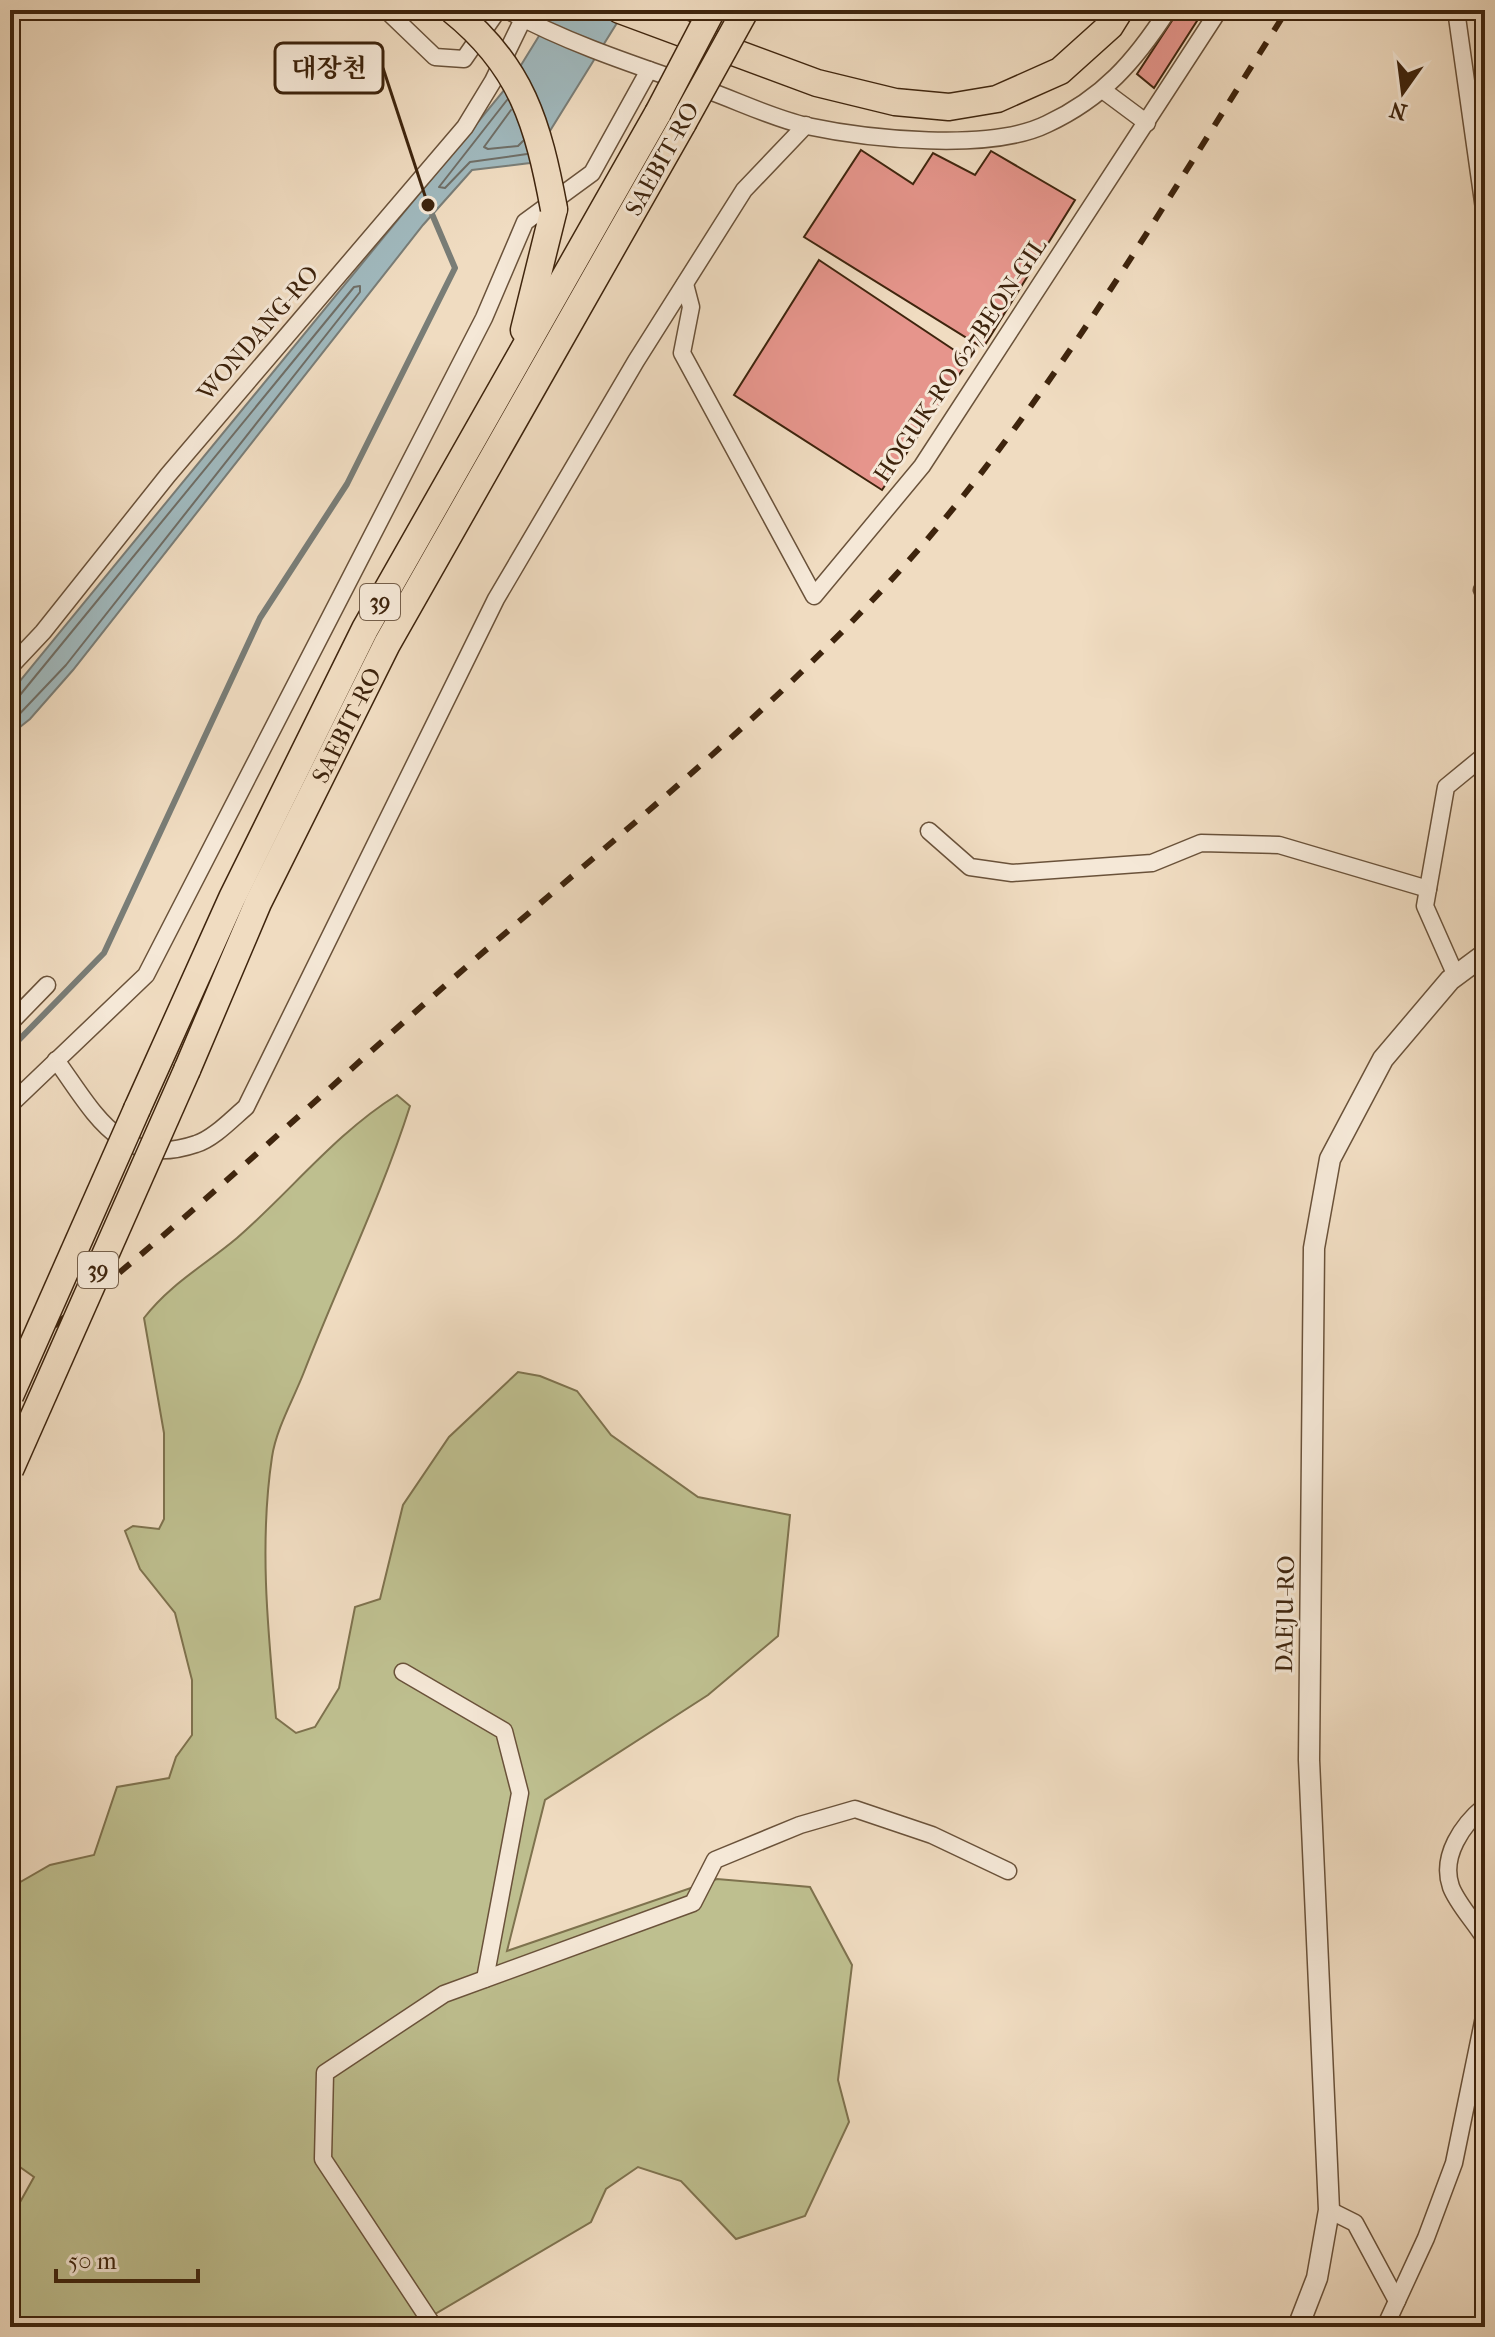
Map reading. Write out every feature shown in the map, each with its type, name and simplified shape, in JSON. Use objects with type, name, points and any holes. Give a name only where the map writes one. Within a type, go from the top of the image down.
[{"type":"highway","points":[[452,10],[474,28],[505,64],[527,102],[541,144],[554,209],[512,370]]},
{"type":"highway","points":[[620,10],[695,21],[817,83],[895,102],[949,107],[997,99],[1060,71],[1110,26],[1120,10]]},
{"type":"highway","points":[[661,10],[819,69],[897,88],[955,91],[996,82],[1051,58],[1105,10]]},
{"type":"highway","name":"SAEBIT-RO","points":[[10,1470],[258,903],[387,644],[745,10]]},
{"type":"highway","name":"SAEBIT-RO","points":[[10,1396],[232,898],[365,629],[658,113],[695,21]]},
{"type":"street","points":[[386,10],[435,57],[464,59],[498,10]]},
{"type":"street","points":[[507,10],[622,60],[806,125],[909,140],[987,138],[1044,126],[1104,91],[1146,44],[1168,10]]},
{"type":"street","name":"HOGUK-RO 627BEON-GIL","points":[[685,284],[691,307],[682,353],[814,596],[922,466],[1219,10]]},
{"type":"street","points":[[1456,10],[1485,216]]},
{"type":"street","name":"WONDANG-RO","points":[[10,667],[43,632],[168,475],[465,127],[528,21]]},
{"type":"street","points":[[10,1105],[146,975],[484,318],[525,222],[592,173],[649,70]]},
{"type":"street","points":[[1104,91],[1147,123]]},
{"type":"street","points":[[56,1060],[111,1134],[153,1152],[198,1144],[246,1107],[496,599],[744,190],[806,125]]},
{"type":"street","points":[[1456,976],[1425,906],[1446,787],[1485,755]]},
{"type":"street","points":[[929,831],[970,867],[1012,873],[1152,863],[1201,843],[1279,845],[1428,889]]},
{"type":"street","name":"DAEJU-RO","points":[[1298,2327],[1317,2278],[1329,2210],[1309,1760],[1314,1248],[1330,1159],[1383,1059],[1456,976],[1485,954]]},
{"type":"street","points":[[10,1023],[47,985]]},
{"type":"street","points":[[403,1672],[504,1731],[520,1793],[485,1979]]},
{"type":"street","points":[[1485,1806],[1470,1818],[1449,1855],[1451,1886],[1485,1939]]},
{"type":"street","points":[[434,2327],[323,2159],[325,2073],[444,1994],[693,1903],[715,1860],[800,1825],[855,1809],[932,1835],[1008,1871]]},
{"type":"street","points":[[1385,2327],[1426,2238],[1454,2163],[1485,2012]]},
{"type":"street","points":[[1329,2210],[1355,2223],[1397,2301]]},
{"type":"green space","points":[[397,1095],[410,1106],[399,1140],[274,1446],[268,1489],[265,1555],[276,1718],[296,1733],[315,1727],[339,1688],[355,1607],[380,1599],[403,1505],[449,1437],[518,1372],[540,1376],[577,1391],[611,1435],[698,1497],[790,1515],[778,1636],[708,1695],[545,1800],[507,1951],[717,1879],[810,1887],[852,1965],[838,2080],[849,2122],[805,2216],[736,2239],[681,2181],[638,2167],[606,2189],[591,2222],[413,2327],[20,2327],[10,2302],[14,2213],[34,2177],[10,2160],[10,1888],[50,1865],[94,1855],[117,1787],[169,1778],[176,1757],[192,1735],[192,1680],[175,1613],[140,1569],[125,1531],[133,1526],[159,1529],[164,1519],[164,1433],[144,1318],[176,1285],[257,1220],[354,1127]]},
{"type":"water","points":[[555,10],[625,10],[530,163],[472,170],[423,225],[73,670],[30,719],[10,735],[10,693],[510,83]]},
{"type":"building","points":[[1179,10],[1204,10],[1154,88],[1137,74]]},
{"type":"building","points":[[861,150],[913,184],[933,153],[975,175],[991,151],[1075,200],[983,348],[804,237]]},
{"type":"building","points":[[819,260],[969,360],[882,490],[734,395]]},
{"type":"waterway","points":[[10,1049],[104,953],[260,618],[347,484],[455,268],[429,207]]},
{"type":"railway","points":[[10,1360],[188,1215],[473,961],[666,796],[852,622],[964,495],[1050,379],[1132,257],[1287,10]]},
{"type":"place","name":"대장천","points":[[428,205]]}]
